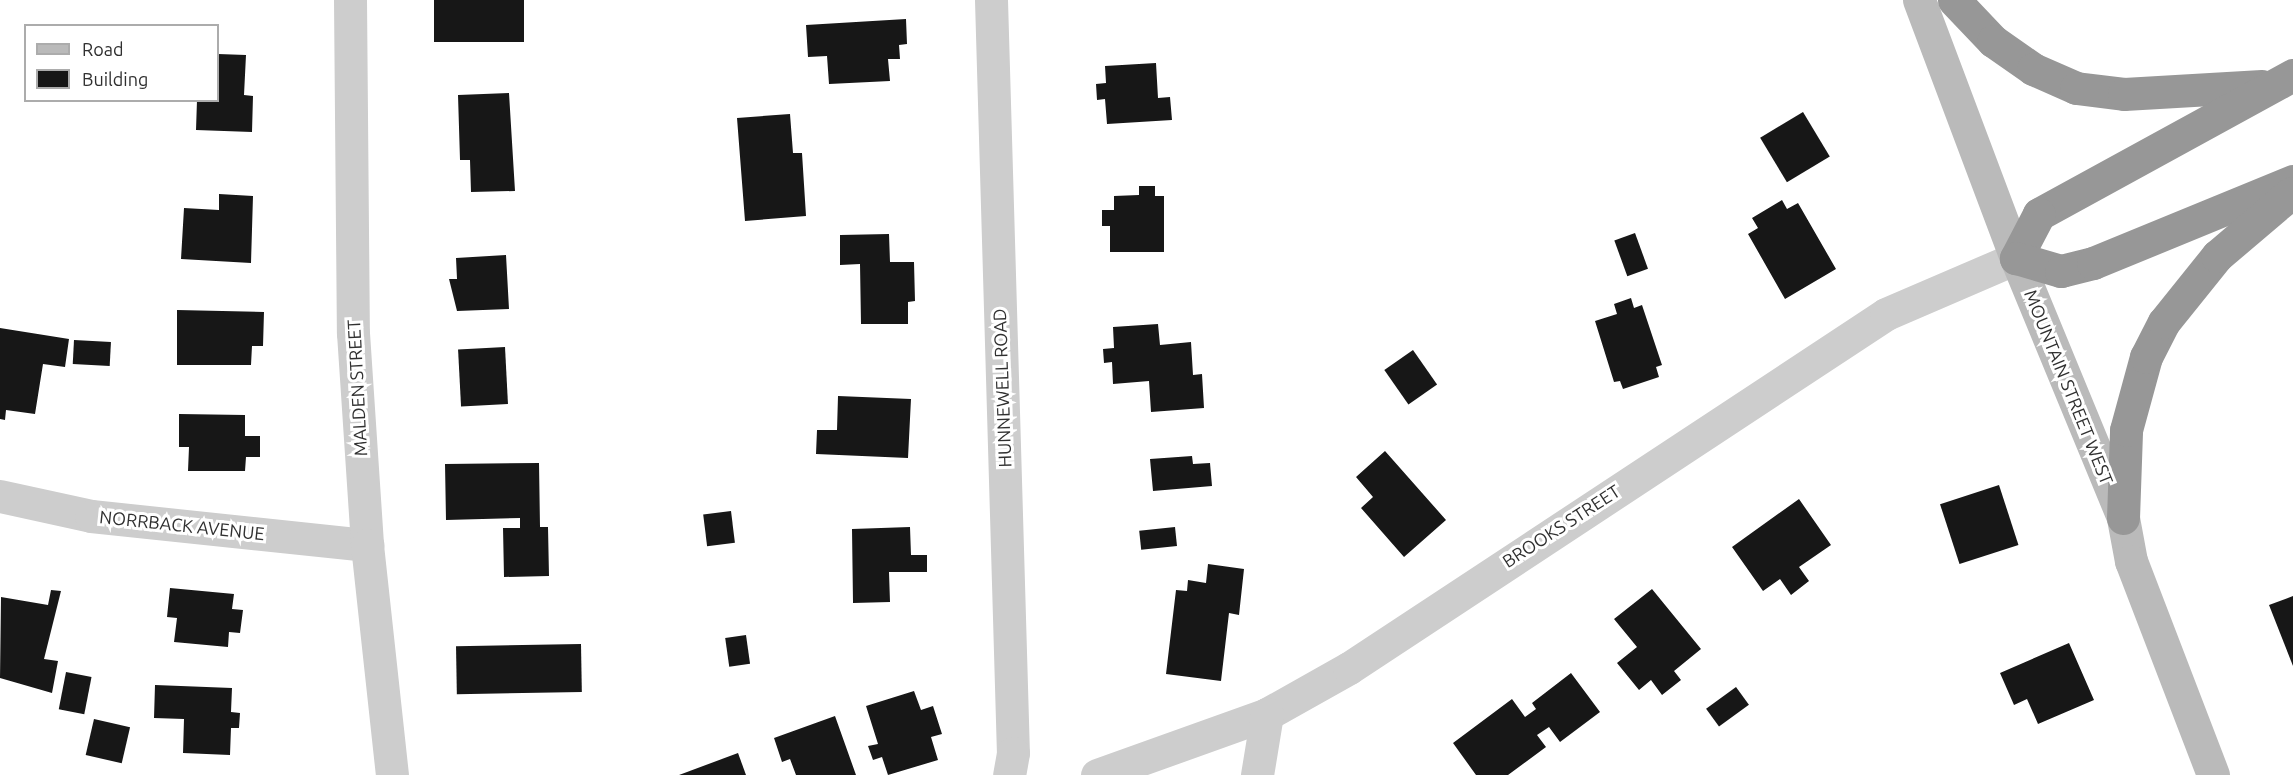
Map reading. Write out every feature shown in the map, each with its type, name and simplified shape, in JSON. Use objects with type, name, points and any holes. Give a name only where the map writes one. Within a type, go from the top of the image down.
[{"type":"highway","points":[[1954,0],[1993,41],[2033,69],[2076,88],[2124,94],[2283,80]]},
{"type":"highway","points":[[2283,80],[2039,214],[2016,258],[2061,271],[2093,263],[2293,181]]},
{"type":"highway","points":[[2123,518],[2126,430],[2146,357],[2164,322],[2217,256],[2293,192]]},
{"type":"main road","name":"MOUNTAIN STREET WEST","points":[[1918,0],[2016,258],[2123,518],[2131,561],[2212,775]]},
{"type":"street","name":"MALDEN STREET","points":[[350,0],[353,333],[367,545],[392,775]]},
{"type":"street","name":"HUNNEWELL ROAD","points":[[991,0],[1013,753],[1009,775]]},
{"type":"street","name":"BROOKS STREET","points":[[1097,775],[1267,714],[1349,668],[1886,314],[2016,258]]},
{"type":"street","name":"NORRBACK AVENUE","points":[[0,496],[91,516],[367,545]]},
{"type":"street","points":[[1257,775],[1267,714]]},
{"type":"building","points":[[434,0],[524,0],[524,42],[434,42]]},
{"type":"building","points":[[906,19],[907,44],[899,45],[900,59],[888,59],[890,81],[829,84],[827,56],[808,57],[806,25]]},
{"type":"building","points":[[219,54],[246,55],[244,95],[253,96],[252,132],[196,130],[197,102],[219,102]]},
{"type":"building","points":[[1156,63],[1158,98],[1170,97],[1172,120],[1107,124],[1105,99],[1097,100],[1096,84],[1106,83],[1105,66]]},
{"type":"building","points":[[509,93],[515,191],[471,192],[470,160],[460,160],[458,95]]},
{"type":"building","points":[[1803,112],[1830,157],[1787,182],[1760,138]]},
{"type":"building","points":[[790,114],[793,153],[802,153],[806,216],[745,221],[737,118]]},
{"type":"building","points":[[1139,186],[1155,186],[1155,196],[1164,196],[1164,252],[1110,252],[1110,226],[1102,226],[1102,210],[1114,210],[1114,196],[1139,195]]},
{"type":"building","points":[[219,194],[253,196],[251,263],[181,259],[184,208],[219,210]]},
{"type":"building","points":[[1782,200],[1787,209],[1798,203],[1836,269],[1785,299],[1748,234],[1758,228],[1752,218]]},
{"type":"building","points":[[1635,233],[1648,269],[1627,276],[1614,241]]},
{"type":"building","points":[[889,234],[890,262],[914,262],[915,301],[908,302],[908,324],[861,324],[860,264],[840,265],[840,235]]},
{"type":"building","points":[[506,255],[509,309],[457,311],[449,279],[457,279],[456,258]]},
{"type":"building","points":[[1631,298],[1634,308],[1642,305],[1662,365],[1656,367],[1659,377],[1623,389],[1620,381],[1614,382],[1595,321],[1617,314],[1614,304]]},
{"type":"building","points":[[177,310],[264,312],[263,346],[252,346],[251,365],[177,365]]},
{"type":"building","points":[[1158,324],[1160,345],[1191,342],[1193,375],[1202,374],[1204,408],[1151,412],[1149,381],[1113,384],[1112,362],[1104,363],[1103,349],[1114,348],[1113,327]]},
{"type":"building","points":[[0,328],[69,339],[65,367],[43,364],[35,414],[6,410],[5,420],[0,419]]},
{"type":"building","points":[[74,340],[111,342],[110,366],[73,364]]},
{"type":"building","points":[[505,347],[508,404],[461,406],[458,349]]},
{"type":"building","points":[[1413,350],[1437,384],[1408,404],[1384,370]]},
{"type":"building","points":[[838,396],[911,399],[908,458],[816,454],[817,430],[837,430]]},
{"type":"building","points":[[179,414],[245,415],[245,436],[260,436],[260,457],[246,457],[245,471],[188,471],[189,447],[179,447]]},
{"type":"building","points":[[1385,451],[1446,520],[1404,557],[1361,508],[1373,497],[1356,477]]},
{"type":"building","points":[[1192,456],[1193,464],[1210,463],[1212,486],[1153,491],[1150,459]]},
{"type":"building","points":[[539,463],[540,527],[548,527],[549,576],[504,577],[503,528],[520,528],[520,518],[446,520],[445,464]]},
{"type":"building","points":[[1999,485],[2018,545],[1960,564],[1940,504]]},
{"type":"building","points":[[1799,499],[1831,545],[1799,567],[1809,581],[1791,595],[1780,579],[1763,591],[1732,547]]},
{"type":"building","points":[[731,511],[735,543],[707,546],[703,514]]},
{"type":"building","points":[[910,527],[911,555],[927,555],[927,572],[889,572],[890,602],[853,603],[852,529]]},
{"type":"building","points":[[1175,527],[1177,546],[1141,550],[1139,531]]},
{"type":"building","points":[[1208,564],[1244,569],[1239,615],[1229,613],[1221,681],[1166,674],[1176,590],[1187,591],[1188,580],[1206,583]]},
{"type":"building","points":[[170,588],[234,594],[232,609],[243,610],[240,633],[229,632],[228,647],[174,642],[177,618],[167,617]]},
{"type":"building","points":[[1652,589],[1701,649],[1674,671],[1681,680],[1662,695],[1651,680],[1639,690],[1617,663],[1637,647],[1614,619]]},
{"type":"building","points":[[51,590],[61,591],[44,659],[58,661],[52,693],[0,678],[1,597],[48,605]]},
{"type":"building","points":[[2293,596],[2293,666],[2269,605]]},
{"type":"building","points":[[746,635],[750,664],[729,667],[725,638]]},
{"type":"building","points":[[2069,643],[2094,700],[2038,724],[2027,699],[2014,705],[2000,673]]},
{"type":"building","points":[[581,644],[582,692],[457,694],[456,646]]},
{"type":"building","points":[[66,672],[92,677],[84,714],[59,709]]},
{"type":"building","points":[[1571,673],[1600,712],[1560,742],[1549,727],[1537,735],[1546,747],[1508,775],[1476,775],[1453,743],[1512,699],[1525,717],[1536,709],[1532,703]]},
{"type":"building","points":[[155,685],[232,688],[231,712],[240,713],[239,728],[231,728],[230,755],[183,753],[184,719],[154,718]]},
{"type":"building","points":[[1736,687],[1749,705],[1719,727],[1706,709]]},
{"type":"building","points":[[914,691],[921,710],[933,706],[942,734],[931,737],[938,760],[888,775],[882,757],[873,760],[868,746],[878,744],[866,706]]},
{"type":"building","points":[[835,716],[856,775],[796,775],[790,759],[782,762],[774,738]]},
{"type":"building","points":[[94,719],[130,727],[122,763],[86,755]]},
{"type":"building","points":[[738,753],[746,775],[679,775]]}]
